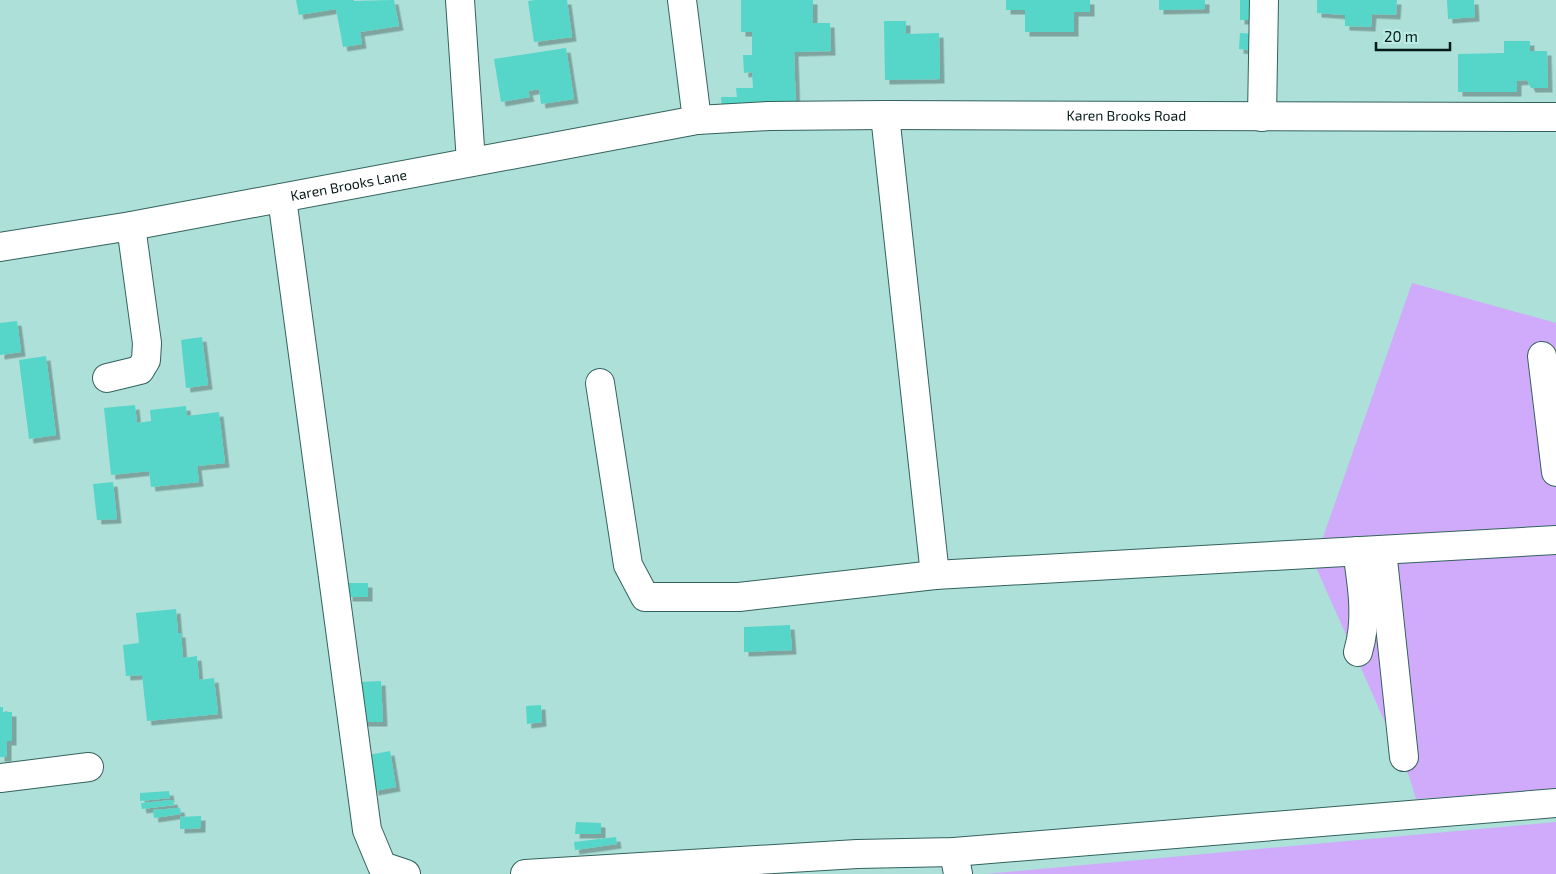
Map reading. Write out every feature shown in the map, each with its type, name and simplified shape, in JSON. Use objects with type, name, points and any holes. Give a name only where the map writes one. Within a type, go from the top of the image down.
[{"type":"street","points":[[460,0],[471,162]]},
{"type":"street","points":[[682,0],[697,120]]},
{"type":"street","points":[[1262,117],[1264,0]]},
{"type":"street","points":[[885,115],[935,575]]},
{"type":"street","name":"Karen Brooks Road","points":[[697,120],[769,116],[885,115],[1556,117]]},
{"type":"street","name":"Karen Brooks Lane","points":[[0,247],[131,226],[697,120]]},
{"type":"street","points":[[282,198],[366,830],[382,866],[406,874]]},
{"type":"street","points":[[107,378],[140,370],[146,360],[147,344],[131,226]]},
{"type":"street","points":[[1542,356],[1556,472]]},
{"type":"street","points":[[600,383],[628,565],[645,596],[739,596],[935,575],[1556,540]]},
{"type":"street","points":[[1358,652],[1364,626],[1363,594],[1370,550]]},
{"type":"street","points":[[1370,550],[1404,757]]},
{"type":"street","points":[[0,778],[89,767]]},
{"type":"street","points":[[525,874],[847,855],[956,863],[1556,803]]},
{"type":"shaded area","points":[[1412,283],[1556,323],[1556,790],[1416,799],[1409,776],[1314,563]]},
{"type":"shaded area","points":[[1556,822],[1556,874],[985,874]]},
{"type":"building","points":[[296,0],[394,0],[399,26],[360,32],[362,44],[343,47],[336,9],[299,15]]},
{"type":"building","points":[[567,0],[572,37],[534,42],[528,1]]},
{"type":"building","points":[[741,0],[813,0],[813,23],[830,23],[831,51],[794,52],[796,109],[722,110],[721,97],[737,97],[736,88],[753,88],[752,72],[744,73],[743,55],[752,55],[752,32],[741,32]]},
{"type":"building","points":[[1006,0],[1090,0],[1090,12],[1074,12],[1074,32],[1025,32],[1025,10],[1006,10]]},
{"type":"building","points":[[1159,0],[1205,0],[1205,9],[1159,10]]},
{"type":"building","points":[[1240,0],[1256,0],[1256,20],[1240,20]]},
{"type":"building","points":[[1317,0],[1397,0],[1396,15],[1372,14],[1371,27],[1345,26],[1345,15],[1317,13]]},
{"type":"building","points":[[1447,0],[1474,0],[1475,17],[1448,19]]},
{"type":"building","points":[[884,21],[906,21],[906,34],[939,33],[940,79],[885,80]]},
{"type":"building","points":[[1240,33],[1256,34],[1255,51],[1239,49]]},
{"type":"building","points":[[1504,41],[1530,41],[1530,51],[1547,51],[1548,88],[1531,88],[1527,80],[1517,81],[1517,92],[1458,92],[1458,54],[1504,53]]},
{"type":"building","points":[[566,48],[574,99],[541,104],[539,89],[528,91],[530,97],[501,102],[494,59]]},
{"type":"building","points":[[17,321],[21,352],[0,355],[0,323]]},
{"type":"building","points":[[202,337],[208,385],[186,388],[181,340]]},
{"type":"building","points":[[46,356],[56,435],[29,439],[19,360]]},
{"type":"building","points":[[135,405],[137,423],[151,421],[150,410],[186,406],[187,416],[219,412],[225,463],[197,466],[199,482],[151,487],[149,471],[111,475],[104,408]]},
{"type":"building","points":[[113,482],[117,519],[97,520],[93,484]]},
{"type":"building","points":[[348,583],[368,583],[368,597],[348,597]]},
{"type":"building","points":[[176,609],[178,633],[181,633],[183,658],[197,656],[199,680],[214,678],[218,714],[147,721],[142,675],[126,676],[123,645],[139,643],[136,613]]},
{"type":"building","points":[[790,625],[792,650],[744,652],[744,627]]},
{"type":"building","points":[[381,681],[383,722],[360,722],[359,682]]},
{"type":"building","points":[[541,705],[542,722],[527,724],[526,706]]},
{"type":"building","points":[[0,707],[3,707],[3,712],[12,712],[12,741],[7,741],[7,757],[0,757]]},
{"type":"building","points":[[390,751],[396,787],[374,791],[368,755]]},
{"type":"building","points":[[169,791],[170,798],[140,801],[140,793]]},
{"type":"building","points":[[173,800],[174,805],[142,809],[141,803]]},
{"type":"building","points":[[180,808],[181,814],[154,818],[153,810]]},
{"type":"building","points":[[201,816],[201,828],[180,829],[180,817]]},
{"type":"building","points":[[576,822],[601,823],[601,834],[575,834]]},
{"type":"building","points":[[616,837],[617,844],[575,850],[574,842]]}]
